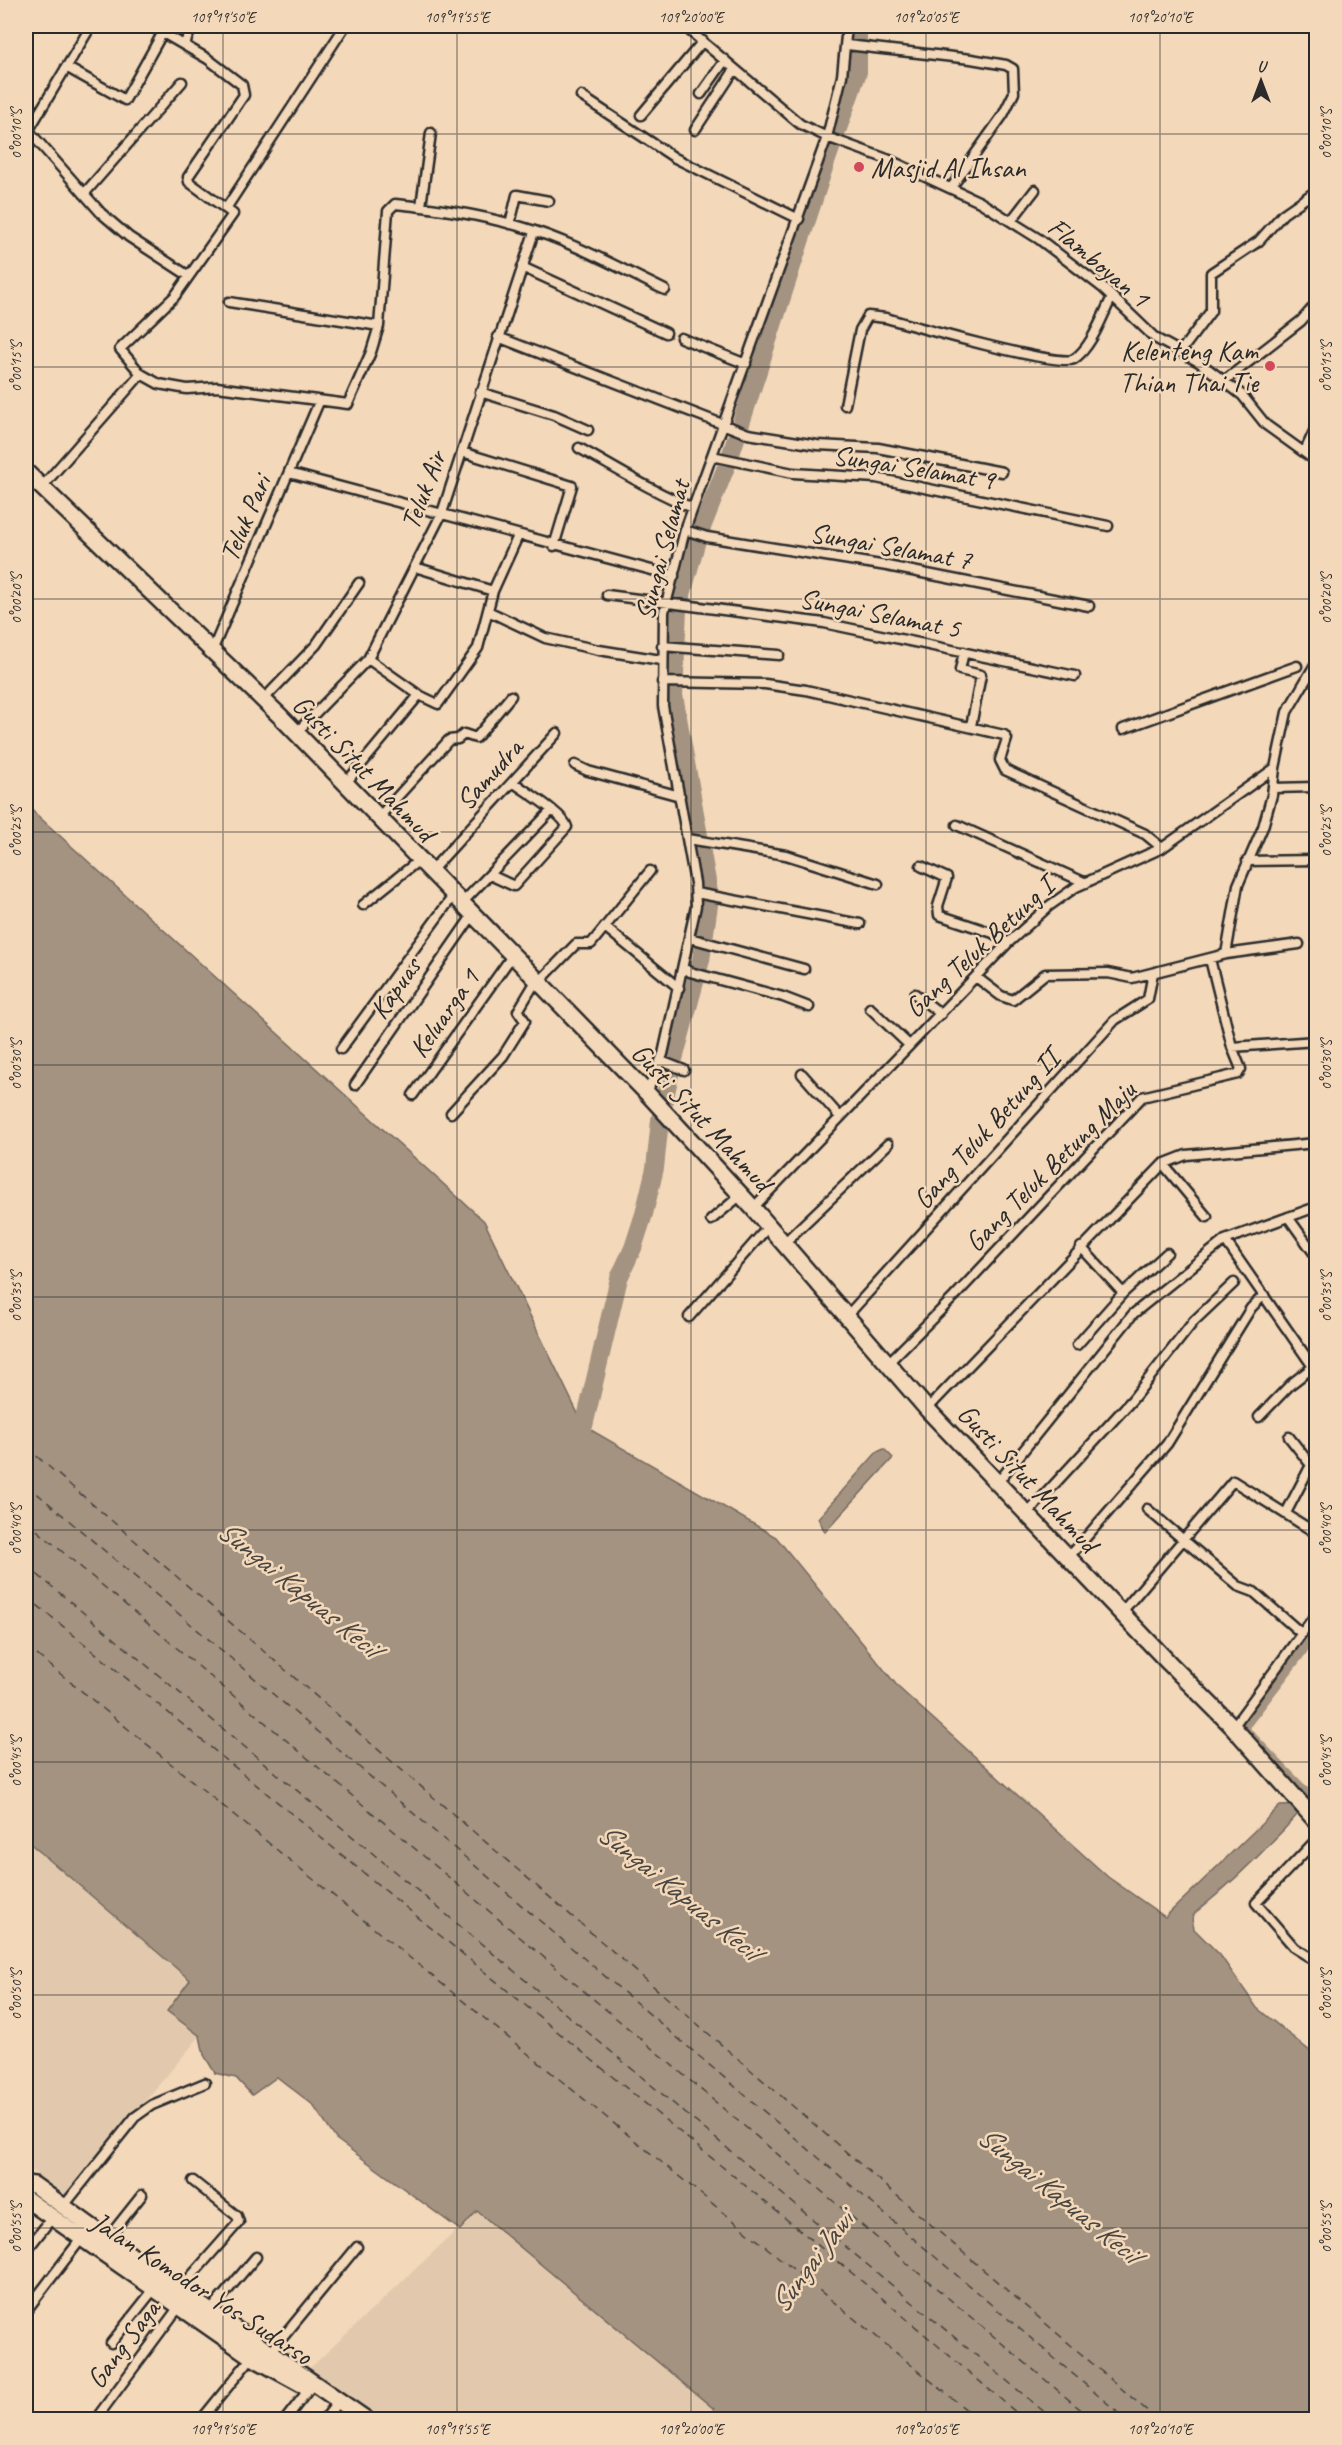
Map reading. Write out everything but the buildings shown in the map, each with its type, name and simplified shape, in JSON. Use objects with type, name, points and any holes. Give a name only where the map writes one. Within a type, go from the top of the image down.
[{"type":"highway","name":"Gusti Situt Mahmud","points":[[26,472],[263,700],[650,1096],[753,1208],[927,1409],[1120,1613],[1233,1727],[1317,1821]]},
{"type":"highway","points":[[26,2184],[34,2185],[182,2297],[210,2311],[367,2420]]},
{"type":"highway","name":"Jalan Komodor Yos Sudarso","points":[[26,2199],[150,2294],[182,2297],[252,2357],[310,2388],[351,2420]]},
{"type":"street","points":[[91,26],[27,133],[84,194],[129,237],[189,276]]},
{"type":"street","points":[[151,26],[208,59],[244,89],[244,95],[188,177],[189,182],[227,207],[233,214],[231,219],[165,308],[120,349],[141,374],[159,384],[187,389],[217,387],[348,404],[380,326],[388,211],[395,204],[421,206],[510,224],[587,252],[665,290]]},
{"type":"street","points":[[184,45],[193,26]]},
{"type":"street","points":[[227,207],[345,26]]},
{"type":"street","name":"Flamboyan 1","points":[[684,26],[800,124],[951,188],[1039,238],[1112,297],[1155,338],[1181,351],[1224,381],[1242,395],[1266,425],[1317,461]]},
{"type":"street","name":"Sungai Selamat","points":[[650,1096],[664,1063],[679,988],[687,970],[700,894],[663,706],[666,682],[661,660],[666,646],[674,576],[689,532],[693,508],[827,137],[850,45],[847,26]]},
{"type":"street","points":[[66,67],[125,100],[163,32]]},
{"type":"street","points":[[641,115],[703,41]]},
{"type":"street","points":[[850,45],[993,62],[1013,69],[1014,93],[1003,115],[951,188]]},
{"type":"street","points":[[701,94],[725,60]]},
{"type":"street","points":[[695,130],[735,69]]},
{"type":"street","points":[[84,194],[182,82]]},
{"type":"street","points":[[581,96],[675,158],[799,219]]},
{"type":"street","points":[[421,206],[431,133]]},
{"type":"street","points":[[1011,221],[1035,190]]},
{"type":"street","points":[[1181,351],[1211,311],[1211,273],[1259,241],[1283,214],[1317,191]]},
{"type":"street","points":[[510,224],[517,195],[549,201]]},
{"type":"street","name":"Teluk Air","points":[[296,734],[368,659],[442,513],[534,232]]},
{"type":"street","points":[[522,267],[666,333]]},
{"type":"street","points":[[845,405],[860,330],[868,316],[880,316],[1036,358],[1069,362],[1085,348],[1112,297]]},
{"type":"street","points":[[229,302],[380,326]]},
{"type":"street","points":[[1224,381],[1301,321],[1317,304]]},
{"type":"street","points":[[498,337],[748,435],[817,445],[878,448],[1002,472]]},
{"type":"street","points":[[681,338],[746,364]]},
{"type":"street","points":[[41,488],[141,374]]},
{"type":"street","points":[[480,392],[554,415],[588,430]]},
{"type":"street","name":"Teluk Pari","points":[[212,651],[319,402]]},
{"type":"street","points":[[1305,451],[1317,427]]},
{"type":"street","points":[[579,448],[625,473],[651,491],[693,508]]},
{"type":"street","points":[[462,452],[572,486],[554,546]]},
{"type":"street","name":"Sungai Selamat 9","points":[[712,456],[736,463],[793,473],[876,478],[1108,526]]},
{"type":"street","points":[[289,473],[442,513],[554,546],[674,576]]},
{"type":"street","name":"Sungai Selamat 7","points":[[689,532],[707,537],[887,566],[1089,606]]},
{"type":"street","points":[[368,659],[419,695],[436,705],[441,702],[478,648],[493,591],[518,536]]},
{"type":"street","points":[[415,567],[493,591]]},
{"type":"street","points":[[263,700],[316,645],[359,583]]},
{"type":"street","name":"Sungai Selamat 5","points":[[607,596],[824,623],[1075,676]]},
{"type":"street","points":[[488,611],[545,638],[661,660]]},
{"type":"street","points":[[666,646],[779,655]]},
{"type":"street","points":[[964,652],[960,670],[981,675],[971,726]]},
{"type":"street","points":[[1123,729],[1296,662],[1305,678]]},
{"type":"street","points":[[1226,954],[1238,885],[1263,827],[1273,788],[1287,712],[1305,678],[1317,663]]},
{"type":"street","points":[[666,682],[765,684],[806,690],[971,726],[1006,737],[1000,760],[1005,770],[1145,834],[1162,848]]},
{"type":"street","points":[[345,784],[419,695]]},
{"type":"street","points":[[378,818],[449,740],[458,739],[464,734],[476,738],[511,696]]},
{"type":"street","name":"Samudra","points":[[430,872],[557,733]]},
{"type":"street","points":[[574,765],[588,771],[680,796]]},
{"type":"street","name":"Gang Teluk Betung I","points":[[753,1208],[1008,943],[1049,906],[1086,883],[1162,848],[1275,768]]},
{"type":"street","points":[[490,875],[509,886],[515,885],[567,827],[566,823],[552,810],[513,782]]},
{"type":"street","points":[[1273,788],[1317,788]]},
{"type":"street","points":[[340,1049],[416,944],[457,900],[490,875],[552,810]]},
{"type":"street","points":[[957,825],[1086,883]]},
{"type":"street","points":[[691,840],[786,855],[878,884]]},
{"type":"street","points":[[1247,861],[1317,860]]},
{"type":"street","points":[[363,905],[418,861]]},
{"type":"street","points":[[921,866],[942,874],[947,879],[938,906],[939,915],[993,933],[1008,943]]},
{"type":"street","points":[[451,1113],[503,1056],[525,1020],[518,1011],[537,982],[576,944],[589,945],[606,928],[650,871]]},
{"type":"street","points":[[700,894],[860,924]]},
{"type":"street","name":"Kapuas","points":[[355,1085],[472,916]]},
{"type":"street","points":[[606,928],[679,988]]},
{"type":"street","points":[[693,939],[804,969]]},
{"type":"street","points":[[976,977],[1001,996],[1013,1000],[1046,974],[1108,973],[1132,978],[1226,954],[1299,944]]},
{"type":"street","name":"Keluarga 1","points":[[413,1095],[512,956]]},
{"type":"street","points":[[1210,959],[1232,1047],[1317,1041]]},
{"type":"street","points":[[687,970],[783,997],[809,1007]]},
{"type":"street","name":"Gang Teluk Betung II","points":[[846,1317],[1115,1020],[1148,999],[1153,973]]},
{"type":"street","points":[[915,994],[941,1014]]},
{"type":"street","points":[[870,1008],[909,1045]]},
{"type":"street","name":"Gang Teluk Betung Maju","points":[[887,1364],[954,1297],[1142,1096],[1238,1074],[1241,1069],[1232,1047]]},
{"type":"street","points":[[664,1063],[681,1070]]},
{"type":"street","points":[[802,1074],[840,1117]]},
{"type":"street","points":[[927,1409],[1163,1164],[1186,1155],[1317,1143]]},
{"type":"street","points":[[783,1244],[888,1144]]},
{"type":"street","points":[[1163,1164],[1207,1217]]},
{"type":"street","points":[[711,1220],[741,1195]]},
{"type":"street","points":[[998,1482],[1133,1314],[1225,1240],[1317,1207]]},
{"type":"street","points":[[1288,1218],[1317,1256]]},
{"type":"street","points":[[689,1317],[768,1227]]},
{"type":"street","points":[[1225,1240],[1315,1369],[1291,1384],[1259,1418]]},
{"type":"street","points":[[1081,1247],[1123,1293]]},
{"type":"street","points":[[1077,1345],[1123,1293],[1167,1253]]},
{"type":"street","points":[[1028,1514],[1132,1400],[1194,1322],[1234,1283]]},
{"type":"street","points":[[1069,1557],[1167,1444],[1251,1308],[1264,1295]]},
{"type":"street","points":[[1286,1513],[1314,1467],[1289,1437]]},
{"type":"street","points":[[1120,1613],[1233,1481],[1317,1533]]},
{"type":"street","points":[[1147,1509],[1183,1542],[1238,1586],[1254,1593],[1301,1633]]},
{"type":"street","points":[[1233,1727],[1317,1614]]},
{"type":"street","points":[[1317,1840],[1256,1903],[1295,1948],[1317,1960]]},
{"type":"street","points":[[63,2207],[135,2117],[152,2105],[205,2083]]},
{"type":"street","name":"Gang Saga","points":[[95,2420],[182,2297],[239,2222],[237,2216],[193,2181]]},
{"type":"street","points":[[107,2239],[142,2195]]},
{"type":"street","points":[[26,2251],[51,2219]]},
{"type":"street","points":[[26,2311],[81,2239]]},
{"type":"street","points":[[270,2353],[357,2247]]},
{"type":"street","points":[[210,2311],[256,2257]]},
{"type":"street","points":[[111,2343],[150,2294]]},
{"type":"street","points":[[201,2420],[252,2357]]},
{"type":"street","points":[[285,2420],[310,2388]]},
{"type":"street","points":[[324,2420],[334,2407]]},
{"type":"shaded area","points":[[26,1840],[190,1980],[167,2011],[200,2036],[66,2195],[26,2167]]},
{"type":"shaded area","points":[[477,2211],[714,2409],[707,2420],[371,2419],[307,2371]]},
{"type":"water","points":[[26,805],[484,1221],[584,1426],[776,1537],[899,1688],[1108,1877],[1165,1917],[1280,1806],[1306,1805],[1253,1862],[1195,1913],[1192,1919],[1194,1929],[1220,1955],[1257,2008],[1316,2056],[1316,2419],[707,2419],[714,2409],[477,2211],[460,2230],[336,2139],[313,2105],[277,2077],[252,2095],[236,2078],[215,2073],[204,2055],[200,2036],[167,2011],[190,1980],[26,1840]]},
{"type":"water","points":[[884,1449],[893,1458],[825,1532],[818,1518],[877,1452]]},
{"type":"waterway","points":[[584,1426],[619,1278],[633,1248],[655,1168],[660,1120],[701,960],[710,898],[674,695],[678,609],[697,540],[730,457],[824,168],[858,72],[858,26]]},
{"type":"waterway","points":[[1306,1805],[1313,1802],[1245,1730],[1246,1724],[1316,1633]]},
{"type":"ferry route","points":[[26,1447],[1158,2420]]},
{"type":"ferry route","points":[[26,1484],[1127,2420]]},
{"type":"ferry route","points":[[26,1521],[1093,2420]]},
{"type":"ferry route","points":[[26,1565],[1054,2420]]},
{"type":"ferry route","points":[[26,1596],[869,2287],[1025,2420]]},
{"type":"ferry route","points":[[26,1646],[979,2420]]},
{"type":"place","name":"Masjid Al Ihsan","points":[[859,167]]},
{"type":"place","name":"Kelenteng Kam Thian Thai Tie","points":[[1270,366]]},
{"type":"water label","name":"Sungai Kapuas Kecil","points":[[299,1588]]},
{"type":"water label","name":"Sungai Kapuas Kecil","points":[[679,1891]]},
{"type":"water label","name":"Sungai Kapuas Kecil","points":[[1059,2194]]},
{"type":"water label","name":"Sungai Jawi","points":[[811,2262]]}]
